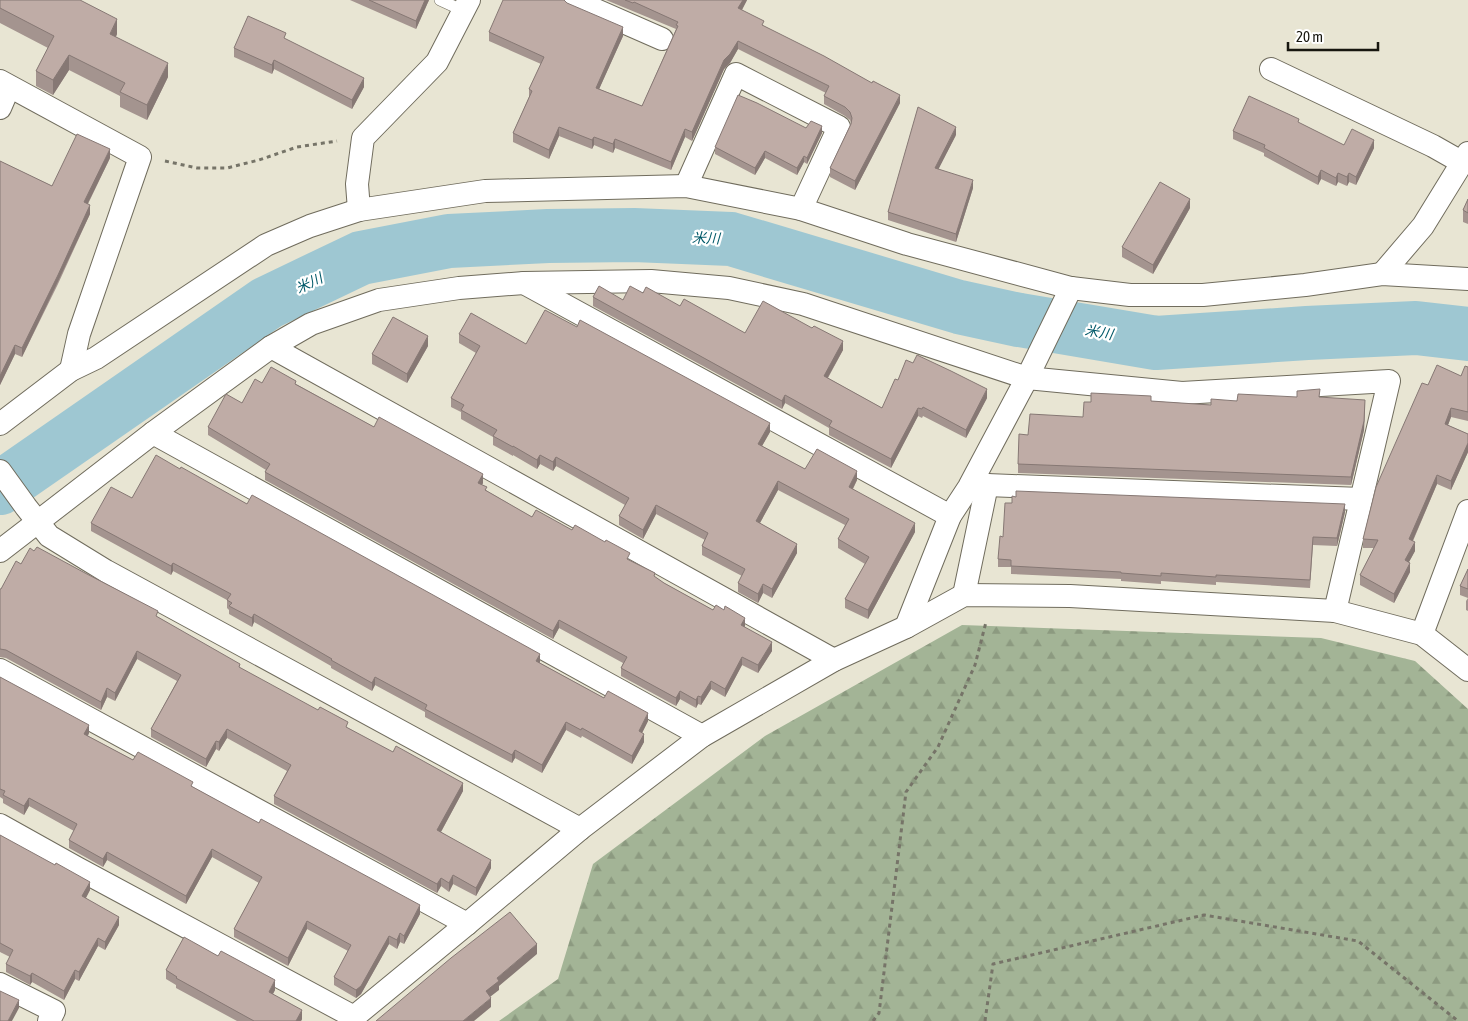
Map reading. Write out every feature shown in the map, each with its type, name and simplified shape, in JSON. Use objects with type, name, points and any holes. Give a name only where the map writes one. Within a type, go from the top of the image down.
[{"type":"street","points":[[573,0],[662,39]]},
{"type":"street","points":[[359,210],[357,184],[363,138],[437,62],[467,6]]},
{"type":"street","points":[[1271,69],[1433,146],[1465,158],[1423,226],[1382,274]]},
{"type":"street","points":[[686,186],[736,74],[839,127],[800,209]]},
{"type":"street","points":[[0,108],[5,84],[140,157],[79,334],[72,370]]},
{"type":"street","points":[[0,424],[72,370],[96,358],[266,245],[310,226],[359,210],[485,191],[686,186],[800,209],[1068,293],[1202,295],[1305,286],[1382,274],[1468,279]]},
{"type":"street","points":[[0,551],[32,515],[153,433],[271,347],[312,324],[379,300],[459,288],[524,283],[651,281],[729,288],[803,304],[875,329],[1030,371],[1182,393],[1389,381],[1335,611]]},
{"type":"street","points":[[524,283],[950,516]]},
{"type":"street","points":[[964,595],[978,486],[1068,293]]},
{"type":"street","points":[[271,347],[834,660]]},
{"type":"street","points":[[153,433],[702,736]]},
{"type":"street","points":[[0,471],[49,536],[106,570],[580,829]]},
{"type":"street","points":[[906,627],[950,516],[978,486],[1361,499]]},
{"type":"street","points":[[1422,634],[1468,511]]},
{"type":"street","points":[[0,825],[352,1019],[580,829],[702,736],[834,660],[906,627],[964,595],[1070,596],[1335,611],[1422,634],[1468,670]]},
{"type":"street","points":[[0,670],[467,924]]},
{"type":"street","points":[[0,984],[54,1011],[49,1021]]},
{"type":"lane","points":[[440,0],[467,6]]},
{"type":"path","points":[[140,157],[197,168],[227,168],[259,160],[297,147],[363,138]]},
{"type":"path","points":[[873,1021],[879,1014],[906,792],[938,747],[975,665],[994,595]]},
{"type":"path","points":[[985,1021],[994,964],[1204,915],[1358,941],[1458,1021]]},
{"type":"green space","points":[[962,625],[1321,638],[1415,661],[1468,709],[1468,1021],[499,1021],[558,979],[593,864],[765,736]]},
{"type":"building","points":[[0,0],[80,0],[117,19],[110,34],[168,63],[147,105],[120,92],[125,83],[69,55],[53,80],[36,71],[54,36],[0,8]]},
{"type":"building","points":[[369,0],[425,0],[416,21]]},
{"type":"building","points":[[503,0],[564,0],[623,27],[596,88],[642,106],[678,26],[676,25],[678,22],[634,2],[625,0],[743,0],[738,8],[764,21],[762,25],[872,83],[873,81],[900,95],[855,181],[830,168],[851,124],[852,118],[850,112],[845,107],[824,96],[829,86],[738,41],[724,60],[692,132],[685,129],[671,162],[615,139],[613,144],[594,137],[592,140],[559,127],[549,150],[513,133],[532,91],[529,89],[544,57],[489,32]]},
{"type":"building","points":[[248,16],[286,33],[284,38],[364,78],[352,100],[274,60],[272,65],[234,48]]},
{"type":"building","points":[[738,95],[806,128],[811,121],[822,126],[807,158],[804,156],[797,168],[765,151],[755,168],[715,147]]},
{"type":"building","points":[[1249,96],[1299,119],[1298,122],[1344,145],[1352,129],[1374,140],[1356,177],[1349,173],[1347,177],[1338,173],[1336,178],[1321,170],[1318,177],[1264,148],[1265,145],[1233,131]]},
{"type":"building","points":[[918,107],[956,127],[935,168],[973,180],[956,234],[888,212]]},
{"type":"building","points":[[77,134],[110,149],[84,202],[90,205],[58,275],[22,348],[15,345],[0,376],[0,161],[52,186]]},
{"type":"building","points":[[1160,182],[1190,199],[1153,265],[1122,247]]},
{"type":"building","points":[[1468,199],[1468,213],[1463,210]]},
{"type":"building","points":[[599,286],[623,300],[630,286],[643,293],[646,287],[680,306],[684,299],[745,333],[763,301],[812,328],[814,326],[843,341],[824,376],[882,408],[895,379],[898,380],[906,360],[913,363],[917,355],[987,389],[966,430],[923,407],[922,409],[918,408],[891,459],[829,426],[832,421],[785,395],[782,401],[593,297]]},
{"type":"building","points":[[545,310],[577,327],[580,320],[770,423],[758,444],[805,469],[817,449],[857,471],[849,487],[915,523],[868,610],[845,599],[869,557],[838,539],[849,519],[778,481],[756,521],[797,544],[772,589],[763,584],[758,594],[738,583],[745,569],[702,546],[708,533],[656,505],[643,530],[619,516],[629,498],[556,457],[553,462],[540,455],[537,460],[493,436],[497,430],[461,410],[464,405],[451,398],[480,346],[459,334],[471,313],[526,344]]},
{"type":"building","points":[[393,317],[428,336],[407,374],[372,354]]},
{"type":"building","points":[[1437,365],[1461,376],[1465,366],[1468,367],[1468,412],[1451,408],[1445,424],[1468,434],[1468,443],[1451,481],[1437,475],[1409,539],[1415,542],[1405,560],[1410,563],[1394,594],[1360,575],[1378,540],[1363,539],[1376,487],[1422,383],[1428,385]]},
{"type":"building","points":[[271,367],[296,381],[295,384],[374,427],[379,417],[483,474],[478,483],[487,487],[485,490],[532,517],[536,510],[572,530],[575,525],[605,542],[606,540],[630,553],[627,559],[655,573],[654,576],[664,583],[713,610],[716,605],[724,610],[725,606],[745,618],[741,625],[772,642],[758,665],[742,657],[725,689],[711,681],[701,697],[698,696],[696,700],[680,691],[676,698],[621,668],[627,657],[559,620],[553,631],[265,472],[270,464],[208,427],[226,394],[242,403],[255,379],[262,383]]},
{"type":"building","points":[[1320,389],[1319,397],[1365,400],[1364,421],[1351,477],[1018,464],[1019,434],[1028,435],[1030,414],[1083,417],[1084,402],[1091,402],[1091,393],[1151,396],[1151,401],[1211,405],[1211,399],[1237,401],[1238,394],[1297,397],[1297,391]]},
{"type":"building","points":[[156,455],[247,504],[252,495],[540,654],[536,661],[604,698],[608,691],[648,713],[639,731],[644,734],[632,756],[582,728],[581,730],[566,722],[542,765],[515,750],[512,755],[425,709],[427,705],[375,677],[372,683],[254,614],[252,618],[229,606],[232,603],[227,600],[231,594],[173,563],[171,566],[91,523],[111,487],[132,498]]},
{"type":"building","points":[[1016,491],[1345,504],[1337,538],[1313,537],[1310,580],[1161,573],[1161,576],[1011,566],[1011,560],[998,559],[1000,536],[1003,537],[1005,503],[1012,503],[1012,496],[1016,497]]},
{"type":"building","points":[[37,547],[158,611],[156,616],[240,664],[239,667],[318,710],[320,707],[348,722],[346,727],[393,752],[396,746],[463,783],[437,830],[491,860],[476,888],[453,875],[449,883],[441,878],[437,884],[274,796],[291,765],[227,729],[219,742],[216,741],[206,759],[151,729],[181,675],[137,651],[115,693],[107,688],[101,702],[6,650],[0,649],[0,589],[16,561],[21,564],[30,548],[34,551]]},
{"type":"building","points":[[1468,569],[1468,589],[1460,586]]},
{"type":"building","points":[[0,677],[89,725],[84,734],[133,760],[138,752],[193,782],[191,786],[259,823],[261,819],[420,905],[404,936],[400,933],[397,940],[389,936],[361,986],[356,990],[334,977],[351,945],[307,921],[288,958],[234,929],[262,877],[212,849],[186,896],[107,852],[103,859],[69,840],[77,824],[29,798],[24,806],[3,795],[5,791],[0,789]]},
{"type":"building","points":[[0,835],[90,882],[82,896],[119,917],[105,942],[98,938],[79,972],[75,970],[64,991],[32,973],[30,976],[6,964],[13,950],[0,943]]},
{"type":"building","points":[[510,912],[537,944],[497,978],[499,981],[486,991],[491,998],[463,1021],[376,1021],[451,958]]},
{"type":"building","points":[[184,937],[218,956],[221,951],[275,980],[269,992],[302,1010],[296,1021],[254,1021],[176,978],[166,970]]},
{"type":"building","points":[[0,991],[19,1000],[8,1021],[0,1021]]},
{"type":"waterway","name":"米川","points":[[0,488],[267,303],[361,258],[449,241],[548,236],[634,235],[731,239],[959,307],[1019,320],[1156,343],[1416,328],[1468,334]]}]
